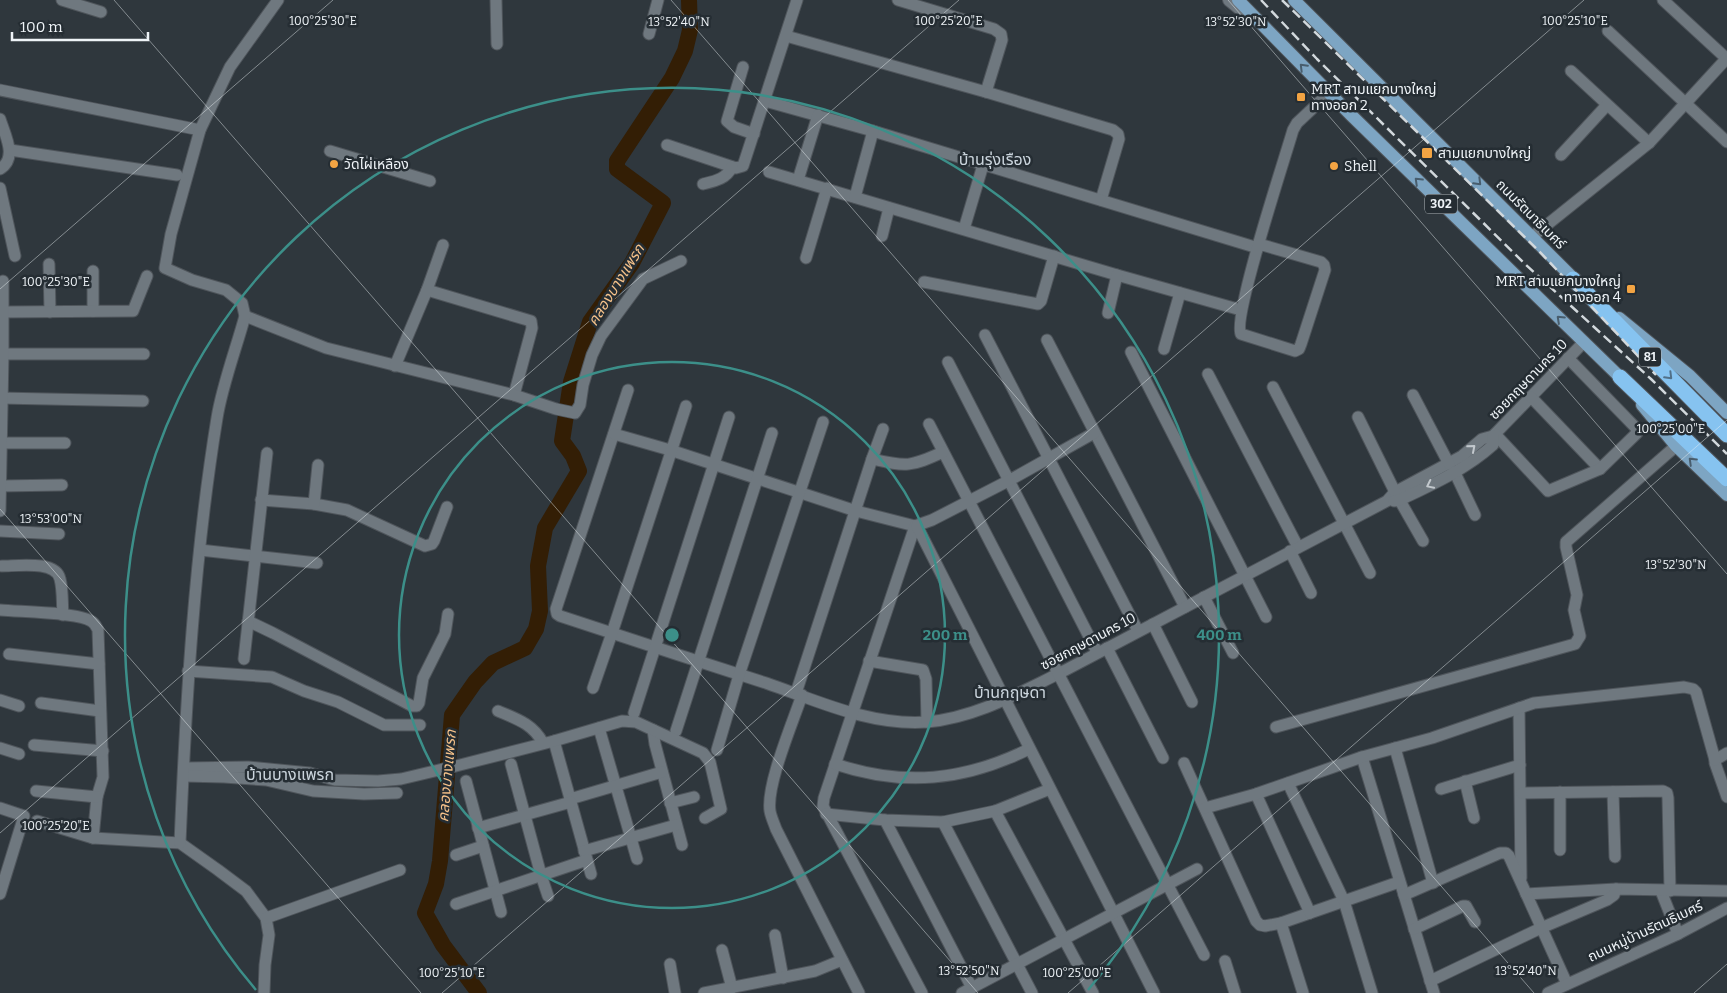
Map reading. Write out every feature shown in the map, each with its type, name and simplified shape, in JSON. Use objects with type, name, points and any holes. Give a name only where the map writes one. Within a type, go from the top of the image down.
[{"type":"highway","name":"81","points":[[1573,279],[1727,435]]},
{"type":"highway","name":"81","points":[[1620,376],[1727,479]]},
{"type":"main road","name":"302","points":[[1229,0],[1265,28],[1329,93],[1620,376],[1676,446],[1727,495]]},
{"type":"main road","points":[[1238,0],[1265,28]]},
{"type":"main road","name":"ถนนรัตนาธิเบศร์","points":[[1294,0],[1533,236],[1573,279],[1690,376]]},
{"type":"main road","points":[[1690,376],[1727,403]]},
{"type":"main road","points":[[1690,376],[1727,412]]},
{"type":"street","points":[[62,0],[100,12]]},
{"type":"street","points":[[180,843],[188,671],[200,550],[217,416],[245,316],[242,303],[226,290],[192,280],[165,268],[171,234],[200,130],[230,67],[278,0]]},
{"type":"street","points":[[496,0],[497,44]]},
{"type":"street","points":[[649,34],[658,0]]},
{"type":"street","points":[[667,145],[732,167],[743,166],[797,0]]},
{"type":"street","points":[[898,0],[994,29],[1001,34],[1002,40],[986,92]]},
{"type":"street","points":[[1533,236],[1648,143],[1727,58],[1663,0]]},
{"type":"street","points":[[1608,31],[1727,142]]},
{"type":"street","points":[[786,36],[1113,130],[1118,134],[1119,139],[1101,200]]},
{"type":"street","points":[[743,67],[727,121],[734,127],[754,134]]},
{"type":"street","points":[[1571,71],[1648,143]]},
{"type":"street","points":[[0,90],[200,130]]},
{"type":"street","points":[[765,101],[873,131],[1258,246],[1321,262],[1325,270],[1301,344],[1295,351],[1241,334],[1239,328],[1241,310],[1258,246],[1295,126],[1329,93]]},
{"type":"street","points":[[1561,155],[1607,104]]},
{"type":"street","points":[[798,180],[818,115]]},
{"type":"street","points":[[0,119],[10,150],[9,160],[0,169]]},
{"type":"street","points":[[855,197],[873,131]]},
{"type":"street","points":[[10,150],[177,176]]},
{"type":"street","points":[[330,152],[430,181]]},
{"type":"street","points":[[964,229],[983,165]]},
{"type":"street","points":[[703,184],[720,179],[729,173],[732,167]]},
{"type":"street","points":[[769,172],[1241,310]]},
{"type":"street","points":[[0,188],[15,256]]},
{"type":"street","points":[[806,258],[827,188]]},
{"type":"street","points":[[882,236],[889,208]]},
{"type":"street","points":[[395,366],[428,290],[443,244]]},
{"type":"street","points":[[924,282],[1038,304],[1041,301],[1054,256]]},
{"type":"street","points":[[245,316],[326,348],[514,395],[556,409],[575,413],[580,405],[583,384],[598,340],[643,279],[682,261]]},
{"type":"street","points":[[49,264],[50,312]]},
{"type":"street","points":[[93,271],[93,311]]},
{"type":"street","points":[[1108,313],[1117,275]]},
{"type":"street","points":[[3,312],[133,311],[147,276]]},
{"type":"street","points":[[0,511],[3,281]]},
{"type":"street","points":[[428,290],[531,321],[532,328],[514,395]]},
{"type":"street","points":[[1164,349],[1180,293]]},
{"type":"street","points":[[985,335],[1138,631]]},
{"type":"street","points":[[1047,340],[1185,607]]},
{"type":"street","name":"ซอยกฤษดานคร 10","points":[[614,434],[556,609],[557,614],[799,694],[852,714],[895,721],[927,722],[967,714],[1006,700],[1387,501],[1452,468],[1470,464],[1493,445],[1494,435],[1584,342]]},
{"type":"street","points":[[1132,352],[1244,577],[1266,617]]},
{"type":"street","points":[[2,354],[144,354]]},
{"type":"street","points":[[1494,435],[1548,491],[1600,469],[1637,433],[1637,430],[1568,358]]},
{"type":"street","points":[[948,362],[1010,480],[1162,758]]},
{"type":"street","points":[[1208,374],[1294,549],[1311,593]]},
{"type":"street","points":[[1273,387],[1370,574]]},
{"type":"street","points":[[628,390],[614,434],[715,464],[856,511],[916,526],[970,501],[1094,433]]},
{"type":"street","points":[[1413,395],[1475,515]]},
{"type":"street","points":[[1531,397],[1600,469]]},
{"type":"street","points":[[1,398],[143,401]]},
{"type":"street","points":[[592,688],[612,633],[670,450],[686,406]]},
{"type":"street","points":[[634,713],[729,417]]},
{"type":"street","points":[[1358,417],[1398,496],[1423,540]]},
{"type":"street","points":[[717,750],[739,675],[823,422]]},
{"type":"street","points":[[929,424],[1204,955]]},
{"type":"street","points":[[859,993],[776,829],[770,811],[770,793],[799,694],[883,429]]},
{"type":"street","points":[[676,731],[772,433]]},
{"type":"street","points":[[0,443],[65,444]]},
{"type":"street","points":[[1276,727],[1575,644],[1580,636],[1574,610],[1578,595],[1566,542],[1676,446]]},
{"type":"street","points":[[872,459],[901,466],[911,465],[944,452]]},
{"type":"street","points":[[244,659],[267,453]]},
{"type":"street","points":[[314,504],[318,465]]},
{"type":"street","points":[[0,486],[62,485]]},
{"type":"street","points":[[261,500],[314,504],[347,510],[424,546],[432,544],[434,541],[447,507]]},
{"type":"street","points":[[916,526],[869,661],[823,806],[922,993]]},
{"type":"street","points":[[916,526],[1154,993]]},
{"type":"street","points":[[0,531],[59,534]]},
{"type":"street","points":[[200,550],[317,564]]},
{"type":"street","points":[[2,566],[41,565],[55,571],[60,577],[63,615]]},
{"type":"street","points":[[1204,598],[1233,653]]},
{"type":"street","points":[[0,610],[86,618],[94,622],[98,630],[103,777],[97,797],[94,838]]},
{"type":"street","points":[[248,621],[273,632],[412,706],[417,706],[420,703],[424,674],[445,634],[448,614]]},
{"type":"street","points":[[1153,624],[1192,702]]},
{"type":"street","points":[[9,654],[99,664]]},
{"type":"street","points":[[869,661],[923,670],[926,679],[927,722]]},
{"type":"street","points":[[188,671],[272,676],[304,691],[338,702],[384,724],[420,726]]},
{"type":"street","points":[[1205,808],[1256,794],[1362,757],[1432,738],[1534,703],[1689,687],[1696,692],[1727,798]]},
{"type":"street","points":[[0,700],[19,706]]},
{"type":"street","points":[[42,703],[100,711]]},
{"type":"street","points":[[1519,708],[1522,793],[1521,882]]},
{"type":"street","points":[[498,711],[532,728],[548,742],[570,800],[591,874]]},
{"type":"street","points":[[184,772],[248,767],[310,773],[335,780],[378,781],[401,779],[630,720],[703,752],[710,762],[721,809],[705,818]]},
{"type":"street","points":[[599,728],[637,859]]},
{"type":"street","points":[[653,730],[654,744],[682,846]]},
{"type":"street","points":[[34,745],[103,751]]},
{"type":"street","points":[[0,748],[19,754]]},
{"type":"street","points":[[1396,748],[1434,883]]},
{"type":"street","points":[[835,764],[859,772],[919,778],[943,777],[984,769],[1029,749]]},
{"type":"street","points":[[1715,760],[1727,754]]},
{"type":"street","points":[[1362,757],[1434,993]]},
{"type":"street","points":[[1184,763],[1260,925],[1281,923],[1399,882]]},
{"type":"street","points":[[511,764],[548,896]]},
{"type":"street","points":[[1441,789],[1465,780],[1520,765]]},
{"type":"street","points":[[184,772],[266,780],[313,791],[364,794],[397,793]]},
{"type":"street","points":[[478,828],[662,772]]},
{"type":"street","points":[[1465,780],[1474,818]]},
{"type":"street","points":[[466,781],[501,912]]},
{"type":"street","points":[[1288,783],[1344,901],[1372,993]]},
{"type":"street","points":[[826,814],[885,820],[943,822],[995,811],[1050,789]]},
{"type":"street","points":[[36,791],[97,797]]},
{"type":"street","points":[[1522,793],[1663,791],[1667,793],[1666,891],[1678,934]]},
{"type":"street","points":[[1560,792],[1560,850]]},
{"type":"street","points":[[1613,792],[1615,857]]},
{"type":"street","points":[[1256,794],[1310,913]]},
{"type":"street","points":[[670,803],[694,797]]},
{"type":"street","points":[[0,808],[24,816],[0,894]]},
{"type":"street","points":[[995,811],[1093,993]]},
{"type":"street","points":[[885,820],[973,990],[1016,964],[1065,940],[1197,869]]},
{"type":"street","points":[[37,821],[94,838],[180,843],[218,870],[246,892],[266,918],[269,935],[264,993]]},
{"type":"street","points":[[943,822],[1032,993]]},
{"type":"street","points":[[456,904],[541,874],[630,837],[676,825]]},
{"type":"street","points":[[456,855],[483,846]]},
{"type":"street","points":[[1404,895],[1504,852],[1509,856],[1567,984]]},
{"type":"street","points":[[266,918],[400,870]]},
{"type":"street","points":[[1430,981],[1541,928],[1607,900],[1614,895],[1616,889]]},
{"type":"street","points":[[1526,894],[1616,889],[1727,891]]},
{"type":"street","points":[[1414,929],[1463,906],[1468,908],[1475,922]]},
{"type":"street","name":"ถนนหมู่บ้านรัตนธิเบศร์","points":[[1548,993],[1678,934],[1727,908]]},
{"type":"street","points":[[1281,923],[1303,993]]},
{"type":"street","points":[[775,935],[783,978]]},
{"type":"street","points":[[722,950],[737,989]]},
{"type":"street","points":[[704,993],[737,989],[815,971],[842,960]]},
{"type":"street","points":[[1225,961],[1235,993]]},
{"type":"street","points":[[670,964],[675,993]]},
{"type":"waterway","name":"คลองบางแพรก","points":[[479,993],[443,945],[425,913],[436,884],[440,861],[452,715],[475,682],[493,663],[525,648],[536,629],[540,611],[538,566],[545,528],[579,471],[573,456],[562,441],[571,382],[590,322],[632,263],[663,203],[617,169],[617,161],[672,78],[685,51],[690,30],[689,0]]},
{"type":"railway","points":[[1261,0],[1317,59],[1525,264],[1651,379],[1727,454]]},
{"type":"railway","points":[[1282,0],[1539,251],[1656,375]]},
{"type":"place","name":"MRT สามแยกบางใหญ่ ทางออก 2","points":[[1301,97]]},
{"type":"place","name":"สามแยกบางใหญ่","points":[[1427,153]]},
{"type":"place","name":"วัดไผ่เหลือง","points":[[334,164]]},
{"type":"place","name":"Shell","points":[[1334,166]]},
{"type":"place","name":"MRT สามแยกบางใหญ่ ทางออก 4","points":[[1631,289]]},
{"type":"district","name":"บ้านรุ่งเรือง","points":[[995,159]]},
{"type":"district","name":"บ้านกฤษดา","points":[[1010,692]]},
{"type":"district","name":"บ้านบางแพรก","points":[[290,774]]}]
